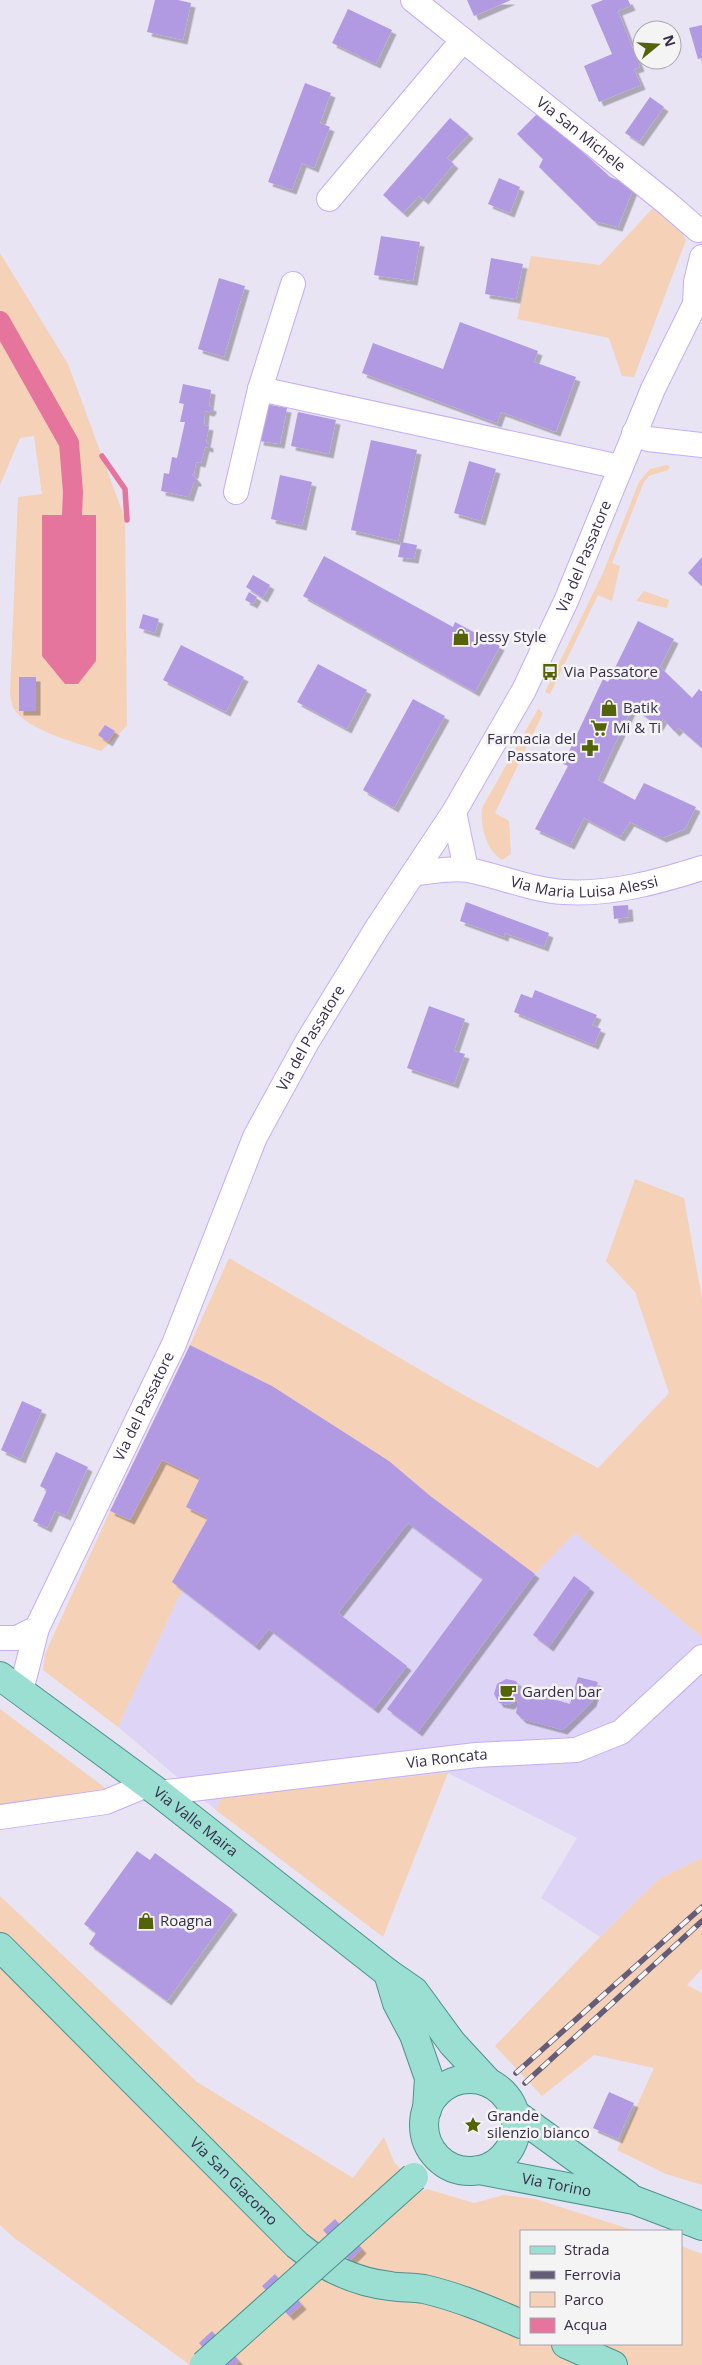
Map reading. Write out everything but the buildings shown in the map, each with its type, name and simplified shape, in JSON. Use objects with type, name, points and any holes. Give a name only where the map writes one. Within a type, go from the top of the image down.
[{"type":"main road","name":"Via Valle Maira","points":[[10,1683],[153,1789],[388,1973],[414,1991],[452,2043],[489,2083]]},
{"type":"main road","name":"Via San Giacomo","points":[[0,1947],[297,2246],[319,2263],[356,2279],[389,2286],[422,2289],[478,2305],[520,2324]]},
{"type":"main road","points":[[388,1973],[396,2003],[414,2035],[429,2078],[424,2123],[426,2137],[431,2149],[440,2160],[452,2167],[465,2170],[479,2170],[493,2164],[504,2155],[512,2142],[516,2128],[514,2113],[509,2100],[500,2090],[489,2083],[475,2079],[459,2080],[445,2086],[434,2096],[426,2110]]},
{"type":"main road","name":"Via Torino","points":[[514,2113],[634,2200]]},
{"type":"main road","points":[[414,2177],[426,2137]]},
{"type":"main road","points":[[204,2365],[414,2177],[452,2167]]},
{"type":"main road","name":"Via Torino","points":[[479,2170],[634,2200],[702,2226]]},
{"type":"main road","points":[[568,2345],[613,2365]]},
{"type":"street","name":"Via San Michele","points":[[413,0],[667,203],[700,227]]},
{"type":"street","points":[[329,199],[463,40]]},
{"type":"street","points":[[700,227],[696,239],[702,257]]},
{"type":"street","name":"Via del Passatore","points":[[10,1683],[174,1344],[255,1137],[307,1042],[454,812],[537,663],[566,601],[653,389],[699,302],[696,282],[702,257]]},
{"type":"street","points":[[236,492],[260,389],[293,284]]},
{"type":"street","points":[[260,389],[620,467]]},
{"type":"street","points":[[634,433],[648,439],[702,445]]},
{"type":"street","points":[[454,812],[466,869]]},
{"type":"street","name":"Via Maria Luisa Alessi","points":[[415,873],[466,869],[532,887],[564,892],[602,892],[647,883],[702,868]]},
{"type":"street","points":[[0,1638],[17,1638],[37,1628]]},
{"type":"street","name":"Via Roncata","points":[[0,1817],[106,1802],[153,1789],[476,1755],[576,1750],[621,1732],[702,1657]]},
{"type":"shaded area","points":[[272,1386],[389,1461],[429,1495],[535,1574],[575,1533],[702,1637],[702,1858],[659,1879],[600,1937],[541,1898],[577,1838],[448,1773],[222,1795],[216,1810],[118,1727],[182,1590],[172,1582]]},
{"type":"green space","points":[[653,208],[681,231],[686,240],[634,377],[622,376],[609,338],[517,319],[531,256],[600,265]]},
{"type":"green space","points":[[0,253],[68,364],[125,519],[127,726],[101,751],[67,740],[30,724],[14,709],[11,700],[18,497],[42,494],[34,436],[20,438],[0,485]]},
{"type":"green space","points":[[667,465],[670,467],[668,470],[649,476],[644,482],[612,563],[620,566],[612,601],[598,595],[550,694],[545,692],[603,573],[639,482],[650,469]]},
{"type":"green space","points":[[644,591],[669,600],[667,608],[636,601]]},
{"type":"green space","points":[[538,709],[543,713],[495,813],[509,821],[511,854],[502,860],[496,856],[485,837],[482,808]]},
{"type":"green space","points":[[635,1179],[684,1198],[702,1299],[702,1637],[575,1533],[535,1574],[429,1495],[389,1461],[272,1386],[190,1345],[229,1258],[453,1389],[598,1468],[669,1393],[635,1292],[606,1261]]},
{"type":"green space","points":[[162,1460],[200,1478],[186,1507],[208,1518],[172,1582],[182,1590],[118,1727],[43,1670],[45,1654],[110,1511],[130,1520]]},
{"type":"green space","points":[[0,1709],[108,1790],[0,1807]]},
{"type":"green space","points":[[448,1773],[383,1937],[216,1810],[222,1795]]},
{"type":"green space","points":[[702,1858],[702,1969],[687,1985],[702,1993],[702,2185],[666,2174],[617,2150],[654,2068],[594,2055],[542,2096],[495,2046],[659,1879]]},
{"type":"green space","points":[[0,1896],[197,2082],[353,2178],[384,2137],[394,2162],[421,2191],[427,2189],[474,2203],[504,2195],[535,2199],[633,2230],[520,2230],[520,2345],[682,2345],[682,2246],[702,2254],[702,2365],[190,2365],[13,2237],[0,2225]]},
{"type":"water","points":[[42,515],[96,515],[96,661],[78,684],[65,684],[42,656]]},
{"type":"waterway","points":[[0,321],[69,443],[73,492],[72,515]]},
{"type":"waterway","points":[[102,456],[125,489],[127,520]]},
{"type":"railway","points":[[516,2073],[702,1907]]},
{"type":"railway","points":[[525,2083],[702,1921]]},
{"type":"railway","points":[[195,2365],[408,2175]]},
{"type":"railway","points":[[215,2365],[417,2184]]},
{"type":"place","name":"Jessy Style","points":[[461,637]]},
{"type":"place","name":"Via Passatore","points":[[550,672]]},
{"type":"place","name":"Batik","points":[[609,708]]},
{"type":"place","name":"Mi & Ti","points":[[599,728]]},
{"type":"place","name":"Farmacia del Passatore","points":[[590,748]]},
{"type":"place","name":"Garden bar","points":[[508,1692]]},
{"type":"place","name":"Roagna","points":[[146,1921]]},
{"type":"place","name":"Grande silenzio bianco","points":[[473,2125]]}]
